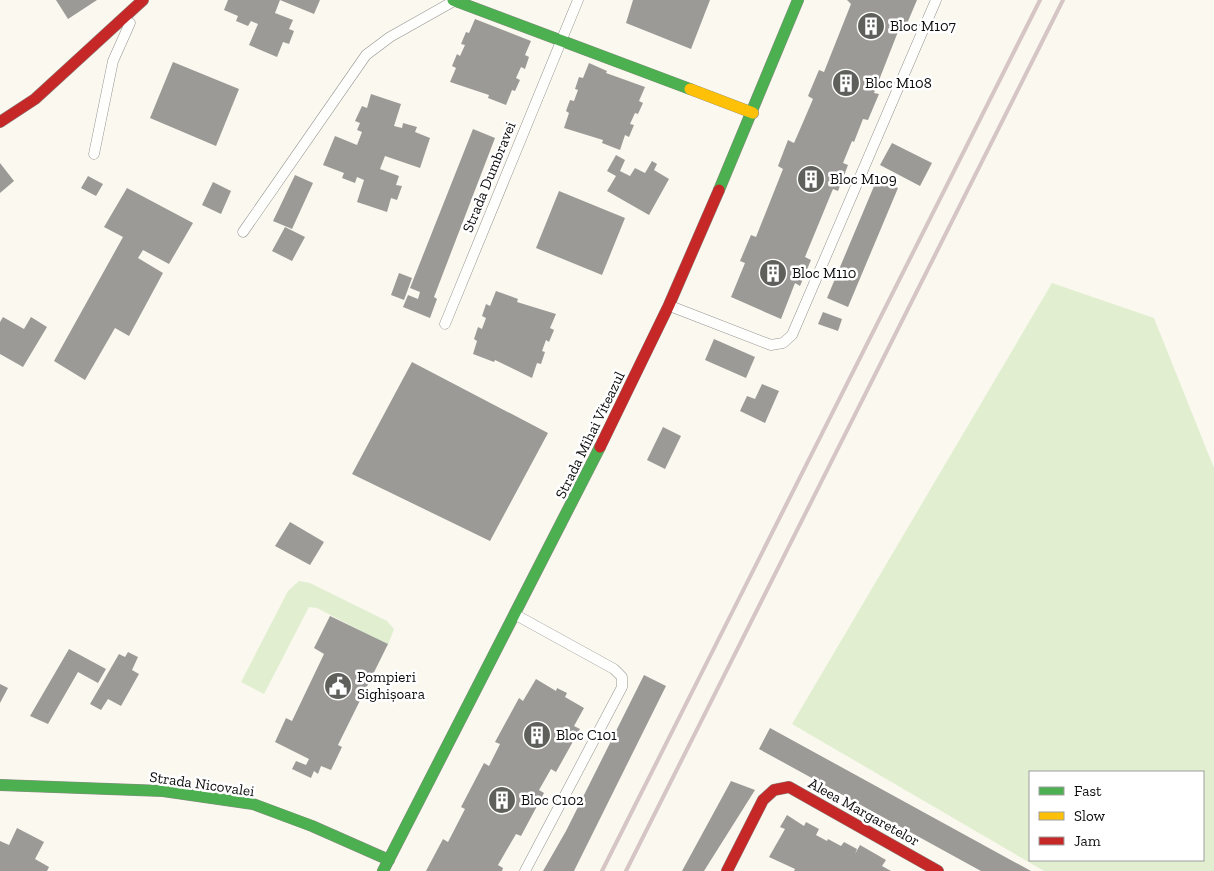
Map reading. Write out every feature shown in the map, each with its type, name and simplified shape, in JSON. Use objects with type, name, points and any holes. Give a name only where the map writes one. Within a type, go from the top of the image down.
[{"type":"main road","points":[[454,0],[753,113]]},
{"type":"main road","name":"Strada Mihai Viteazul","points":[[384,871],[516,615],[669,305],[753,113],[798,0]]},
{"type":"main road","points":[[0,122],[35,100],[141,3]]},
{"type":"main road","name":"Strada Nicovalei","points":[[0,785],[163,791],[253,804],[312,826],[389,860]]},
{"type":"main road","name":"Aleea Margaretelor","points":[[728,870],[763,800],[774,790],[789,787],[938,871]]},
{"type":"lane","points":[[243,232],[366,54],[390,37],[454,0]]},
{"type":"lane","name":"Strada Dumbravei","points":[[445,324],[578,0]]},
{"type":"lane","points":[[669,305],[771,345],[783,343],[792,335],[936,0]]},
{"type":"lane","points":[[94,154],[113,61],[141,3]]},
{"type":"lane","points":[[516,615],[614,669],[622,676],[622,687],[524,871]]},
{"type":"green space","points":[[1052,283],[1154,318],[1214,468],[1214,871],[1044,871],[792,724]]},
{"type":"green space","points":[[299,581],[310,583],[387,621],[394,629],[388,645],[317,608],[309,607],[264,694],[241,682],[288,591]]},
{"type":"building","points":[[56,0],[97,0],[68,19]]},
{"type":"building","points":[[228,0],[280,0],[275,13],[293,20],[289,29],[294,31],[289,44],[283,42],[277,57],[249,45],[258,24],[251,21],[248,26],[236,21],[238,16],[224,10]]},
{"type":"building","points":[[280,0],[320,0],[314,14]]},
{"type":"building","points":[[633,0],[710,0],[691,49],[626,23]]},
{"type":"building","points":[[847,0],[917,0],[906,26],[901,24],[874,93],[879,94],[868,120],[863,119],[854,142],[852,141],[843,163],[848,165],[838,191],[833,189],[805,257],[811,260],[800,286],[795,283],[781,319],[731,297],[745,263],[740,261],[751,235],[756,237],[783,169],[778,166],[788,140],[794,143],[813,99],[808,96],[819,70],[824,72],[851,4]]},
{"type":"building","points":[[475,19],[531,41],[525,55],[529,57],[525,69],[521,67],[516,78],[520,80],[515,91],[512,90],[506,105],[488,98],[489,95],[450,82],[456,68],[452,66],[457,54],[460,56],[465,45],[461,44],[466,32],[469,33]]},
{"type":"building","points":[[173,62],[239,89],[216,146],[150,118]]},
{"type":"building","points":[[589,63],[607,71],[606,73],[645,87],[639,101],[643,103],[638,114],[635,113],[630,124],[634,125],[629,137],[625,135],[620,150],[602,143],[603,140],[564,128],[569,113],[566,111],[570,100],[574,101],[578,90],[575,89],[579,77],[583,78]]},
{"type":"building","points":[[371,94],[401,104],[394,126],[402,128],[403,123],[417,127],[415,132],[430,138],[420,168],[385,156],[380,169],[399,176],[396,185],[402,186],[397,200],[391,198],[387,212],[357,202],[364,180],[357,177],[355,183],[342,178],[344,173],[323,165],[335,136],[357,145],[362,132],[357,130],[360,123],[355,121],[362,106],[367,108]]},
{"type":"building","points":[[473,129],[495,138],[434,297],[437,299],[430,318],[403,307],[408,295],[418,299],[420,292],[410,288]]},
{"type":"building","points":[[892,143],[932,163],[920,186],[880,165]]},
{"type":"building","points":[[616,155],[625,160],[620,171],[630,176],[635,168],[645,173],[652,161],[657,164],[654,170],[669,179],[649,215],[607,191],[616,176],[607,171]]},
{"type":"building","points":[[0,163],[14,181],[0,193]]},
{"type":"building","points":[[295,175],[313,183],[292,229],[273,221]]},
{"type":"building","points":[[88,176],[103,184],[96,196],[81,188]]},
{"type":"building","points":[[877,179],[898,188],[848,307],[827,298]]},
{"type":"building","points":[[213,182],[231,191],[221,214],[202,205]]},
{"type":"building","points":[[127,188],[193,223],[169,264],[143,250],[138,258],[163,273],[129,336],[115,328],[85,380],[54,361],[123,237],[104,227]]},
{"type":"building","points":[[559,191],[625,218],[602,275],[536,248]]},
{"type":"building","points":[[285,227],[305,237],[292,261],[272,251]]},
{"type":"building","points":[[399,273],[412,278],[404,300],[391,295]]},
{"type":"building","points":[[496,291],[518,299],[517,302],[556,314],[550,328],[554,330],[549,342],[546,340],[542,351],[545,352],[541,364],[537,363],[532,378],[495,360],[494,362],[473,354],[477,341],[474,339],[478,327],[482,329],[486,318],[482,316],[486,304],[490,306]]},
{"type":"building","points":[[823,312],[842,319],[838,331],[818,324]]},
{"type":"building","points":[[3,317],[24,329],[31,317],[47,327],[23,367],[0,354],[0,322]]},
{"type":"building","points":[[714,339],[755,357],[746,378],[705,360]]},
{"type":"building","points":[[412,362],[548,433],[490,541],[352,474]]},
{"type":"building","points":[[762,384],[779,391],[765,423],[740,411],[747,396],[755,399]]},
{"type":"building","points":[[663,427],[681,436],[665,469],[647,460]]},
{"type":"building","points":[[290,522],[324,542],[310,565],[275,546]]},
{"type":"building","name":"Pompieri Sighișoara","points":[[330,616],[388,644],[338,745],[342,747],[331,770],[321,766],[318,774],[314,771],[311,778],[292,769],[296,761],[306,765],[309,759],[275,742],[286,718],[292,721],[324,654],[314,648]]},
{"type":"building","points":[[69,649],[106,669],[98,683],[78,672],[48,724],[30,716]]},
{"type":"building","points":[[128,652],[138,657],[132,670],[139,674],[121,706],[108,699],[101,710],[90,704],[119,654],[125,657]]},
{"type":"building","points":[[644,675],[666,686],[574,871],[543,871],[566,831]]},
{"type":"building","points":[[536,679],[556,691],[557,688],[567,693],[565,697],[584,708],[574,726],[580,729],[556,772],[551,769],[539,790],[544,793],[521,836],[516,834],[498,865],[503,868],[502,871],[426,871],[443,839],[448,842],[465,809],[461,807],[484,763],[489,766],[500,744],[495,742],[519,698],[523,701]]},
{"type":"building","points":[[0,684],[8,688],[0,703]]},
{"type":"building","points":[[770,728],[1031,871],[981,871],[970,865],[759,749]]},
{"type":"building","points":[[731,781],[755,790],[704,871],[682,871]]},
{"type":"building","points":[[787,815],[804,826],[806,822],[819,829],[816,835],[827,841],[828,839],[841,846],[844,842],[857,849],[855,854],[860,845],[886,860],[882,866],[891,871],[794,871],[795,869],[769,857],[785,829],[780,827]]},
{"type":"building","points":[[17,828],[44,842],[35,859],[49,867],[47,871],[0,871],[0,841],[9,845]]},
{"type":"railway","points":[[602,871],[1040,0]]},
{"type":"railway","points":[[626,871],[1063,0]]},
{"type":"traffic: fast","points":[[453,0],[690,89]]},
{"type":"traffic: fast","points":[[719,190],[798,0]]},
{"type":"traffic: fast","points":[[383,871],[600,447]]},
{"type":"traffic: fast","points":[[0,785],[163,791],[253,804],[312,826],[389,860]]},
{"type":"traffic: slow","points":[[690,89],[753,113]]},
{"type":"traffic: jam","points":[[0,122],[35,99],[143,0]]},
{"type":"traffic: jam","points":[[600,447],[669,305],[719,190]]},
{"type":"traffic: jam","points":[[727,871],[763,800],[774,790],[789,787],[938,871]]},
{"type":"place","name":"Bloc M107","points":[[871,26]]},
{"type":"place","name":"Bloc M108","points":[[846,83]]},
{"type":"place","name":"Bloc M109","points":[[811,179]]},
{"type":"place","name":"Bloc M110","points":[[773,273]]},
{"type":"place","name":"Pompieri Sighișoara","points":[[338,686]]},
{"type":"place","name":"Bloc C101","points":[[537,735]]},
{"type":"place","name":"Bloc C102","points":[[502,800]]}]
